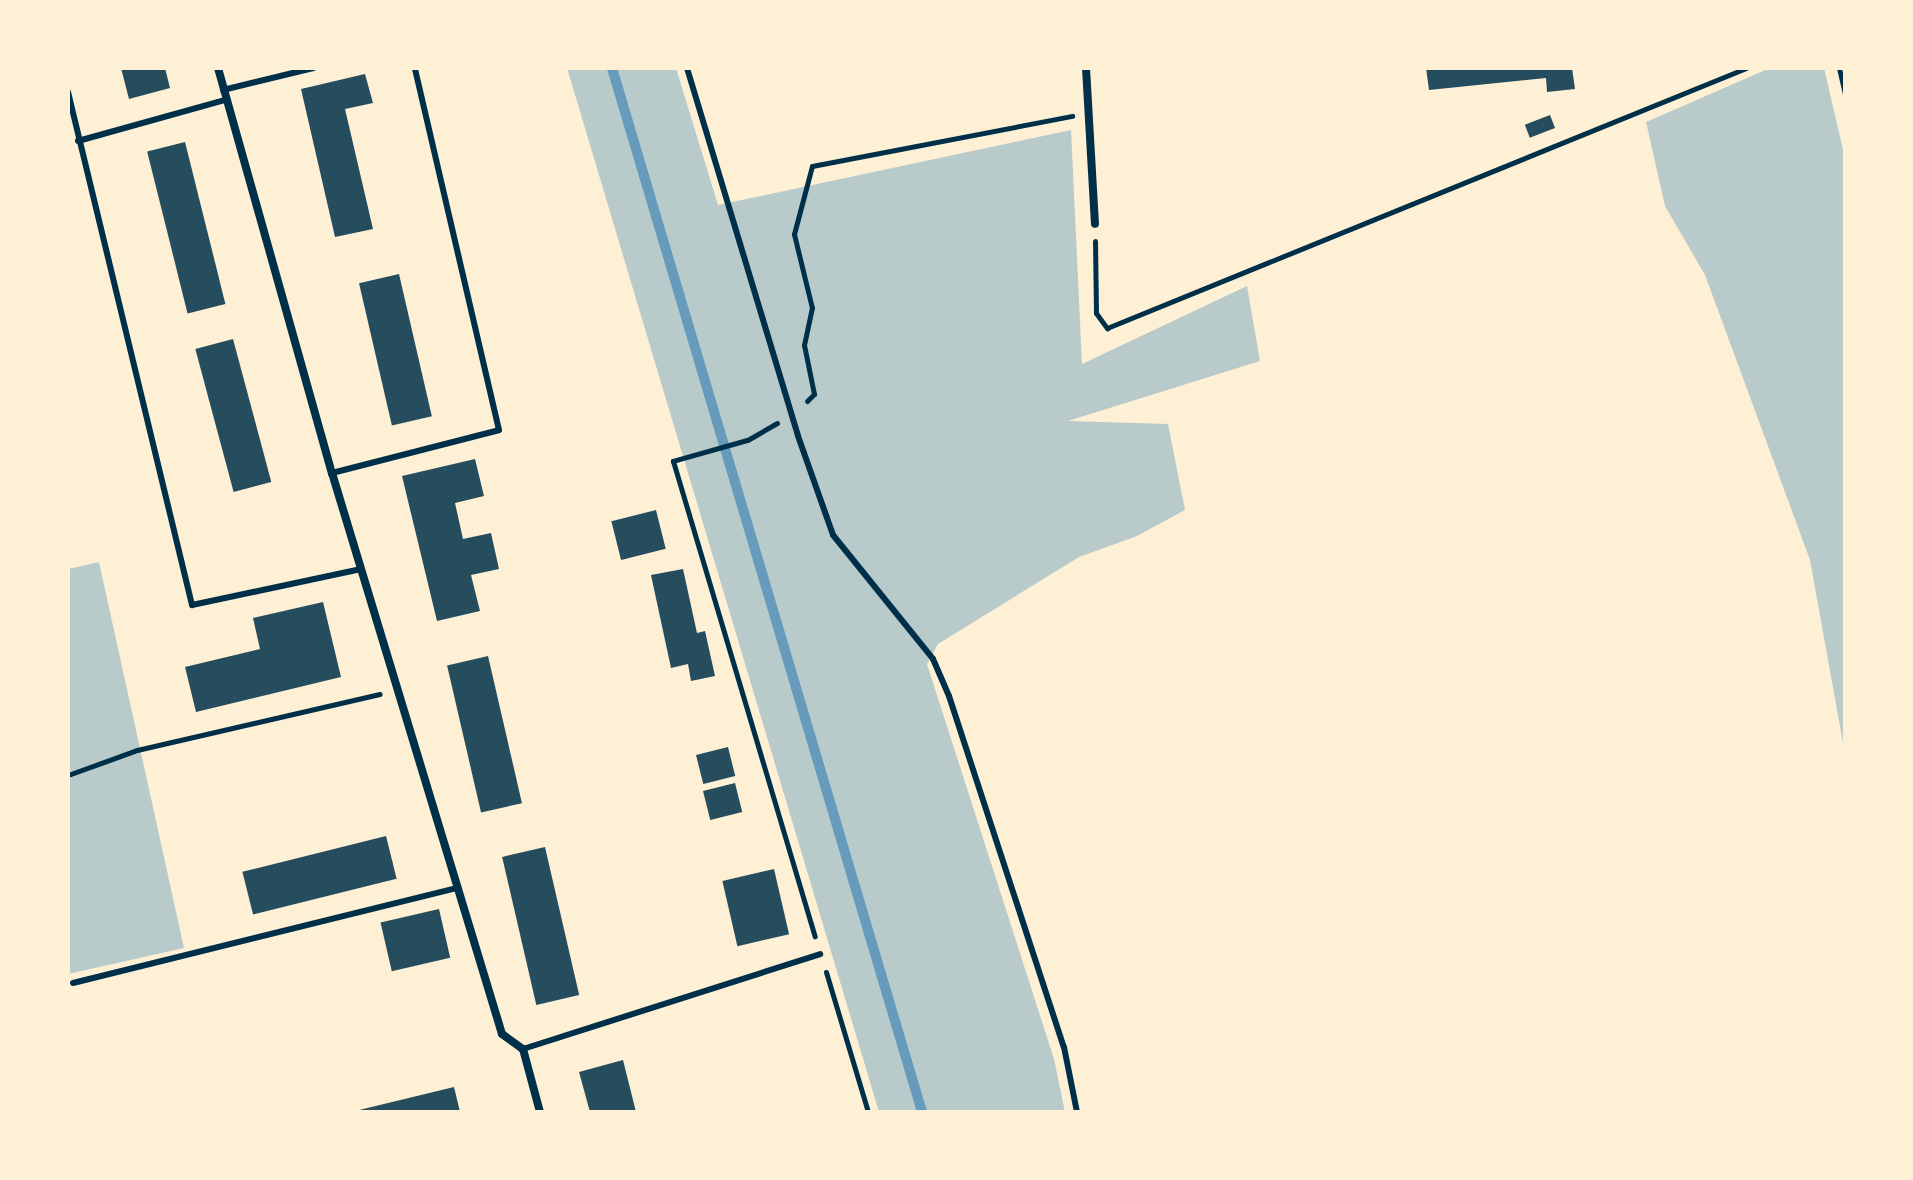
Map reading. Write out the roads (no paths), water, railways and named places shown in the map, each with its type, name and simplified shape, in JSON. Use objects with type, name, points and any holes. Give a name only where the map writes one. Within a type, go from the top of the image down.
[{"type":"street","points":[[218,68],[332,473],[502,1034],[523,1049],[540,1112]]},
{"type":"street","points":[[1086,68],[1095,224]]},
{"type":"lane","points":[[223,90],[313,68]]},
{"type":"lane","points":[[332,473],[499,430],[415,68]]},
{"type":"lane","points":[[687,68],[792,415],[833,535],[933,659],[949,696],[1064,1047],[1077,1112]]},
{"type":"lane","points":[[68,92],[192,605],[361,569]]},
{"type":"lane","points":[[78,141],[225,100]]},
{"type":"lane","points":[[73,983],[458,888]]},
{"type":"lane","points":[[523,1049],[820,954]]},
{"type":"waterway","points":[[612,68],[922,1112]]}]
